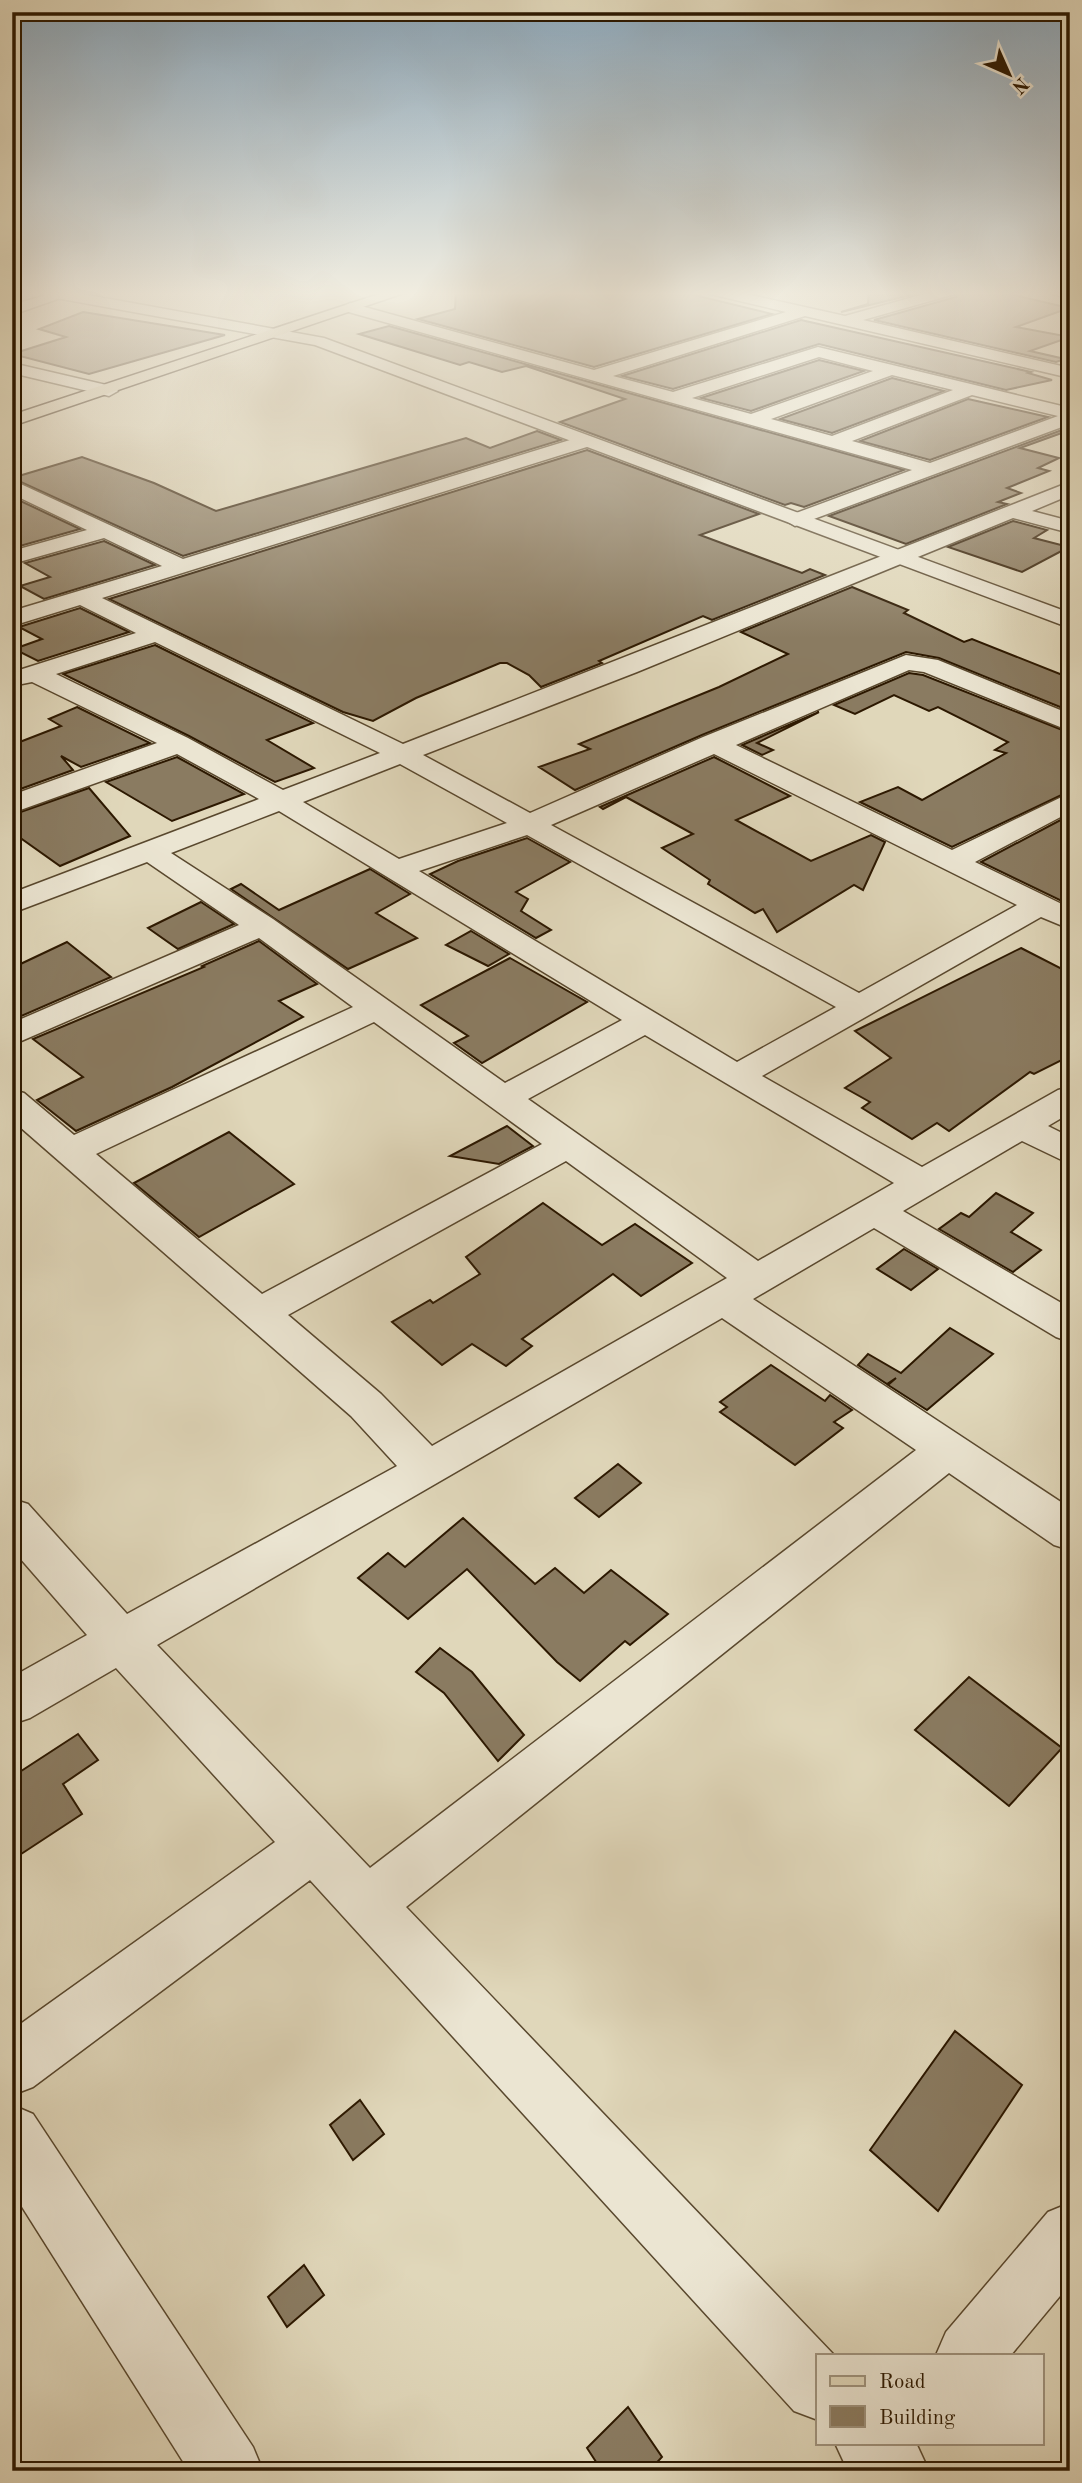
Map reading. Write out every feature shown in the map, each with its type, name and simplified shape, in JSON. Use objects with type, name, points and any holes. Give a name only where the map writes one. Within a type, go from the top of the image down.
[{"type":"main road","points":[[12,421],[58,407]]},
{"type":"street","points":[[491,407],[1070,621]]},
{"type":"street","points":[[706,407],[930,469]]},
{"type":"street","points":[[751,419],[786,407]]},
{"type":"street","points":[[833,442],[926,407]]},
{"type":"street","points":[[1035,407],[1070,416]]},
{"type":"street","points":[[794,520],[1070,416]]},
{"type":"street","points":[[12,619],[583,442]]},
{"type":"street","points":[[12,486],[182,567]]},
{"type":"street","points":[[12,904],[404,755],[901,559],[1070,488]]},
{"type":"street","points":[[1013,512],[1070,527]]},
{"type":"street","points":[[12,558],[106,531]]},
{"type":"street","points":[[80,597],[404,755],[532,823],[860,1007]]},
{"type":"street","points":[[23,676],[157,634]]},
{"type":"street","points":[[394,870],[532,823],[712,743],[905,662],[938,669],[1070,723]]},
{"type":"street","points":[[23,676],[179,744],[282,801],[737,1076],[923,1184]]},
{"type":"street","points":[[712,743],[1070,920]]},
{"type":"street","points":[[12,805],[179,744]]},
{"type":"street","points":[[954,861],[1065,808]]},
{"type":"street","points":[[149,851],[262,926],[568,1145],[740,1289],[947,1450],[1070,1532]]},
{"type":"street","points":[[737,1076],[1040,905]]},
{"type":"street","points":[[12,1035],[262,926]]},
{"type":"street","points":[[71,1151],[377,1008]]},
{"type":"street","points":[[503,1098],[645,1021]]},
{"type":"street","points":[[12,1702],[427,1470],[1070,1098]]},
{"type":"street","points":[[12,1101],[366,1405],[427,1470]]},
{"type":"street","points":[[1021,1126],[1070,1152]]},
{"type":"street","points":[[259,1313],[568,1145]]},
{"type":"street","points":[[876,1212],[1070,1327]]},
{"type":"street","points":[[367,1904],[947,1450]]},
{"type":"street","points":[[12,1517],[122,1641],[816,2386]]},
{"type":"street","points":[[12,2066],[313,1846]]},
{"type":"street","points":[[12,2135],[229,2471]]},
{"type":"street","points":[[970,2354],[1070,2234]]},
{"type":"building","points":[[603,407],[678,407],[904,470],[804,507],[791,503],[785,505],[560,422]]},
{"type":"building","points":[[735,407],[763,407],[751,411]]},
{"type":"building","points":[[813,407],[902,407],[832,433],[780,419]]},
{"type":"building","points":[[948,407],[1003,407],[1048,417],[930,460],[860,441]]},
{"type":"building","points":[[1070,427],[1070,430],[1020,448],[1059,458],[1038,468],[1049,471],[1007,488],[1021,493],[998,502],[1007,504],[906,544],[829,516]]},
{"type":"building","points":[[537,431],[561,440],[183,556],[12,478],[82,457],[154,483],[216,511],[466,438],[490,448]]},
{"type":"building","points":[[587,450],[759,514],[700,535],[802,573],[810,569],[825,575],[712,620],[703,616],[599,661],[602,663],[541,687],[529,675],[507,663],[500,663],[416,698],[373,721],[343,712],[109,599]]},
{"type":"building","points":[[12,497],[80,529],[20,546],[12,542]]},
{"type":"building","points":[[1013,521],[1047,530],[1034,538],[1069,547],[1022,572],[948,547]]},
{"type":"building","points":[[104,541],[155,565],[44,599],[20,586],[50,577],[25,563]]},
{"type":"building","points":[[852,587],[908,610],[904,613],[964,642],[972,639],[1070,678],[1070,711],[939,658],[906,652],[575,790],[539,767],[590,749],[579,744],[719,687],[788,654],[741,632]]},
{"type":"building","points":[[80,608],[129,632],[38,661],[14,649],[42,639],[19,627]]},
{"type":"building","points":[[155,645],[313,723],[267,740],[314,768],[275,782],[63,674]]},
{"type":"building","points":[[909,673],[923,675],[1070,733],[1070,791],[952,847],[860,802],[898,787],[922,800],[1006,753],[995,750],[1008,742],[938,707],[929,711],[894,695],[855,714],[834,705]]},
{"type":"building","points":[[77,707],[150,743],[81,767],[61,756],[73,770],[12,792],[12,745],[61,726],[49,719]]},
{"type":"building","points":[[819,712],[757,743],[773,750],[762,755],[742,745]]},
{"type":"building","points":[[177,757],[244,794],[172,821],[106,782]]},
{"type":"building","points":[[714,757],[790,796],[736,820],[811,861],[871,835],[885,842],[863,890],[854,885],[777,932],[763,909],[755,913],[708,884],[710,880],[662,848],[693,834],[626,797],[603,809],[600,807]]},
{"type":"building","points":[[89,788],[130,836],[60,866],[12,832],[12,815]]},
{"type":"building","points":[[1070,815],[1070,905],[981,862]]},
{"type":"building","points":[[527,838],[570,862],[516,892],[528,899],[521,911],[551,930],[536,938],[430,874],[458,861]]},
{"type":"building","points":[[370,869],[410,894],[376,913],[417,938],[348,969],[231,889],[241,884],[279,910]]},
{"type":"building","points":[[201,902],[234,924],[178,949],[148,928]]},
{"type":"building","points":[[471,931],[509,954],[488,966],[446,945]]},
{"type":"building","points":[[259,941],[317,984],[279,1001],[303,1017],[172,1087],[76,1131],[37,1100],[83,1077],[33,1039]]},
{"type":"building","points":[[67,942],[111,977],[12,1020],[12,968]]},
{"type":"building","points":[[1021,948],[1070,973],[1070,1056],[1034,1074],[1030,1072],[949,1131],[937,1123],[912,1139],[862,1108],[870,1102],[845,1088],[891,1058],[855,1031]]},
{"type":"building","points":[[510,958],[587,1002],[482,1063],[454,1043],[468,1036],[421,1005]]},
{"type":"building","points":[[507,1126],[533,1146],[499,1164],[450,1156]]},
{"type":"building","points":[[229,1132],[294,1184],[199,1237],[134,1183]]},
{"type":"building","points":[[996,1193],[1033,1213],[1011,1232],[1041,1250],[1013,1272],[939,1229],[961,1213],[969,1217]]},
{"type":"building","points":[[543,1203],[602,1245],[635,1224],[692,1263],[641,1296],[613,1274],[522,1339],[532,1346],[506,1366],[472,1344],[442,1365],[392,1322],[430,1300],[433,1303],[480,1274],[466,1257]]},
{"type":"building","points":[[904,1249],[938,1269],[911,1290],[877,1269]]},
{"type":"building","points":[[950,1328],[993,1354],[927,1410],[888,1385],[896,1378],[887,1384],[858,1365],[868,1354],[901,1373]]},
{"type":"building","points":[[771,1365],[825,1401],[830,1395],[852,1410],[834,1422],[843,1428],[795,1465],[720,1412],[727,1407],[720,1402]]},
{"type":"building","points":[[618,1464],[641,1483],[599,1517],[575,1498]]},
{"type":"building","points":[[463,1518],[535,1584],[555,1568],[584,1593],[611,1570],[668,1614],[630,1645],[625,1641],[580,1681],[557,1662],[467,1569],[408,1619],[358,1578],[388,1553],[405,1567]]},
{"type":"building","points":[[440,1648],[472,1672],[524,1735],[498,1761],[444,1693],[416,1672]]},
{"type":"building","points":[[969,1677],[1062,1748],[1009,1806],[915,1730]]},
{"type":"building","points":[[78,1734],[98,1760],[63,1784],[82,1814],[12,1860],[12,1777]]},
{"type":"building","points":[[955,2031],[1022,2085],[938,2211],[870,2150]]},
{"type":"building","points":[[360,2100],[384,2134],[353,2160],[330,2125]]},
{"type":"building","points":[[304,2265],[324,2295],[287,2327],[268,2297]]},
{"type":"building","points":[[628,2407],[662,2457],[649,2471],[602,2471],[587,2448]]}]
